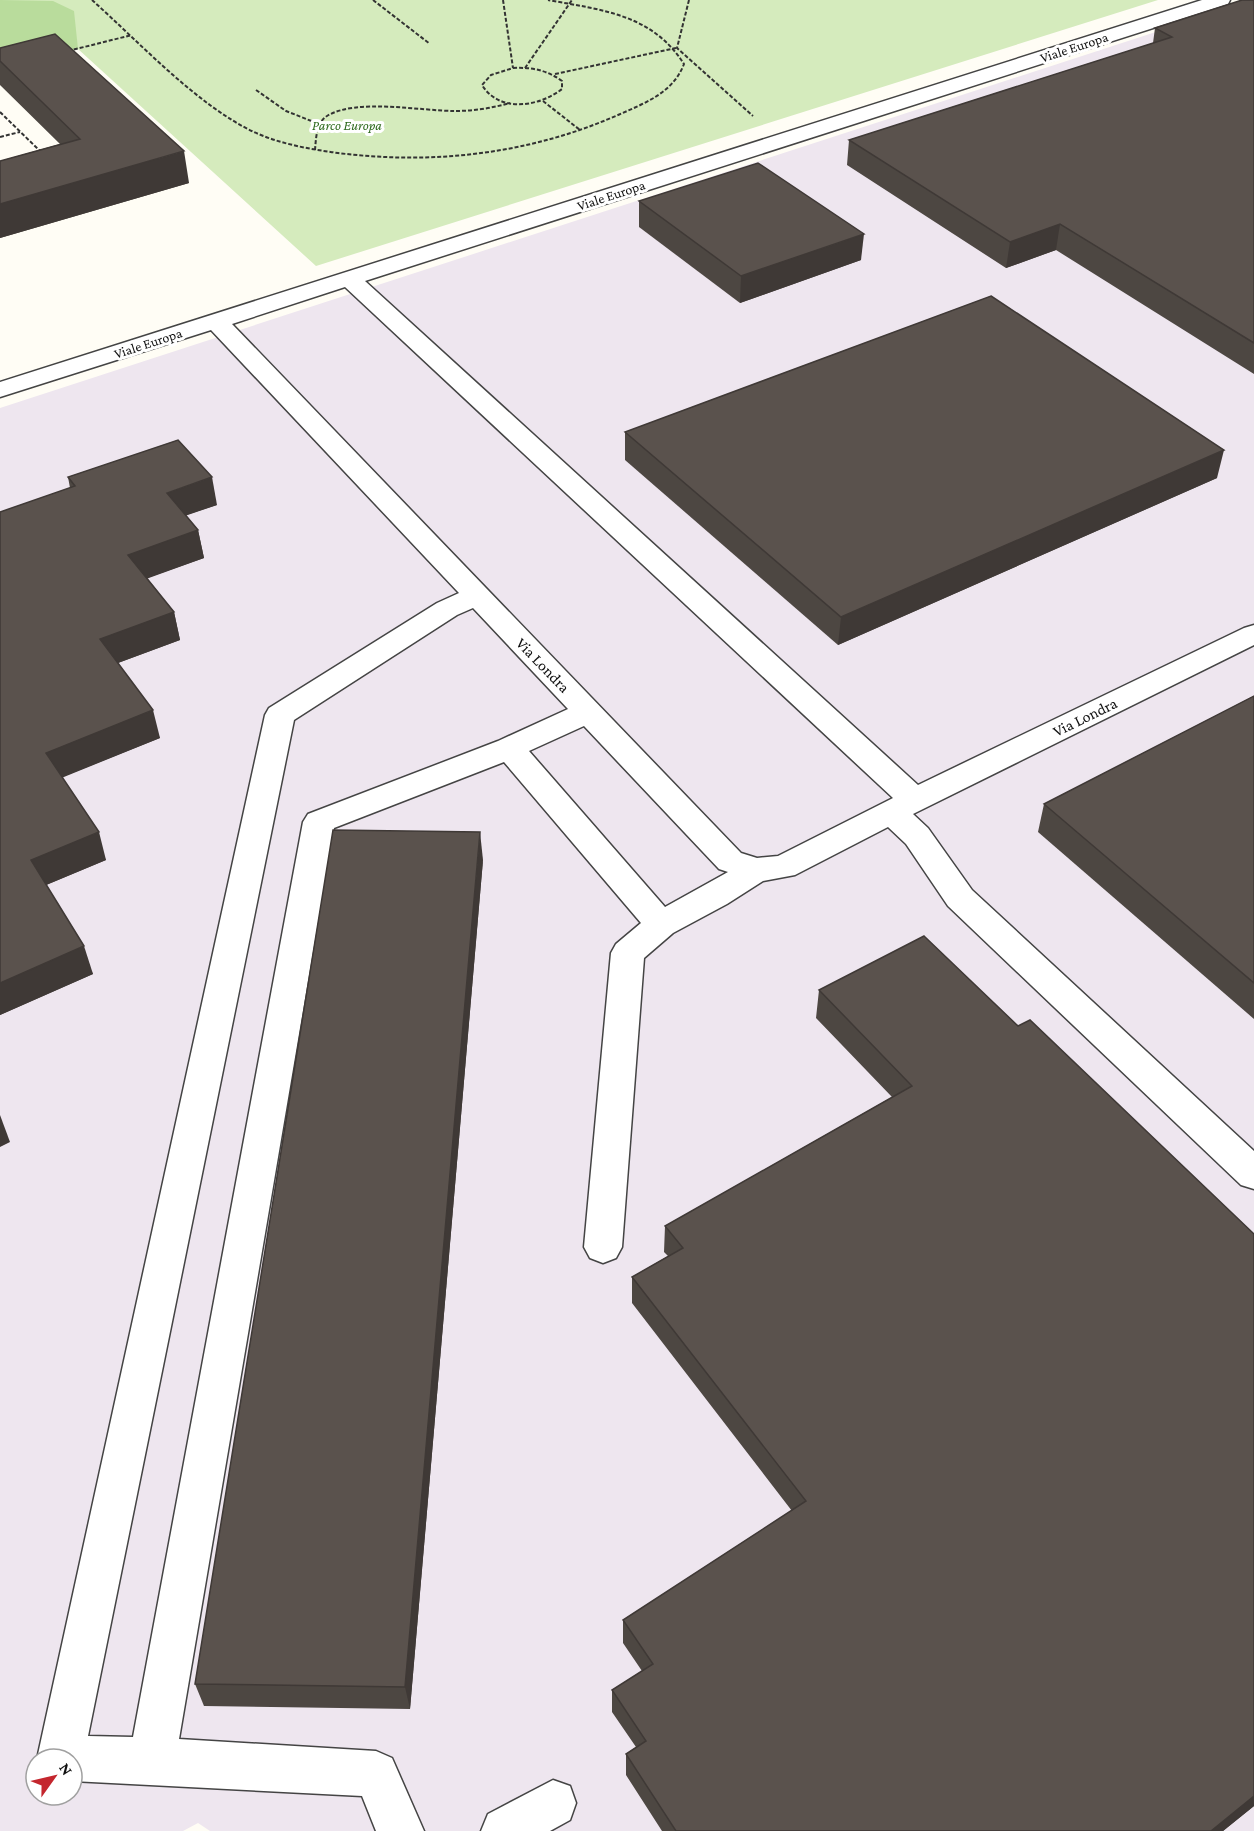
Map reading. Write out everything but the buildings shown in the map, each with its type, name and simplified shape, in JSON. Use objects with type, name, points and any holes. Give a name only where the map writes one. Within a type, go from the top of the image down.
[{"type":"street","name":"Viale Europa","points":[[0,390],[1221,0]]},
{"type":"street","points":[[349,279],[903,806],[917,836],[960,898],[1254,1174]]},
{"type":"street","name":"Via Londra","points":[[216,321],[730,861],[756,870],[784,867],[1254,634]]},
{"type":"street","points":[[400,1831],[376,1774],[60,1758],[280,715],[447,609],[477,596]]},
{"type":"street","points":[[152,1761],[319,822],[509,747],[587,712]]},
{"type":"street","points":[[509,747],[661,924]]},
{"type":"street","points":[[603,1247],[628,953],[661,924],[715,896],[756,870]]},
{"type":"street","points":[[505,1831],[553,1803]]},
{"type":"path","points":[[92,0],[209,105],[247,129],[292,146],[380,159],[426,159],[491,152],[556,138],[608,120],[653,98],[677,80],[684,64],[677,48],[689,0]]},
{"type":"path","points":[[373,0],[430,44]]},
{"type":"path","points":[[503,0],[513,68]]},
{"type":"path","points":[[548,0],[638,21],[663,36],[780,141]]},
{"type":"path","points":[[525,68],[572,0]]},
{"type":"path","points":[[66,52],[132,35]]},
{"type":"path","points":[[555,74],[677,48]]},
{"type":"path","points":[[315,150],[319,124],[327,116],[353,109],[491,110],[510,103],[543,101],[556,96],[562,89],[562,81],[555,74],[541,69],[525,68],[497,72],[486,78],[482,85],[484,93],[494,99],[510,103]]},
{"type":"path","points":[[256,90],[272,104],[294,116],[319,124]]},
{"type":"path","points":[[543,101],[580,130]]},
{"type":"path","points":[[0,112],[45,157]]},
{"type":"path","points":[[0,137],[21,132]]},
{"type":"shaded area","points":[[1254,0],[1254,1831],[210,1831],[198,1823],[183,1831],[0,1831],[0,408]]},
{"type":"green space","name":"Parco Europa","points":[[0,0],[1158,0],[316,266],[78,49],[0,68]]},
{"type":"green space","points":[[0,0],[53,1],[74,11],[78,49],[0,68]]}]
